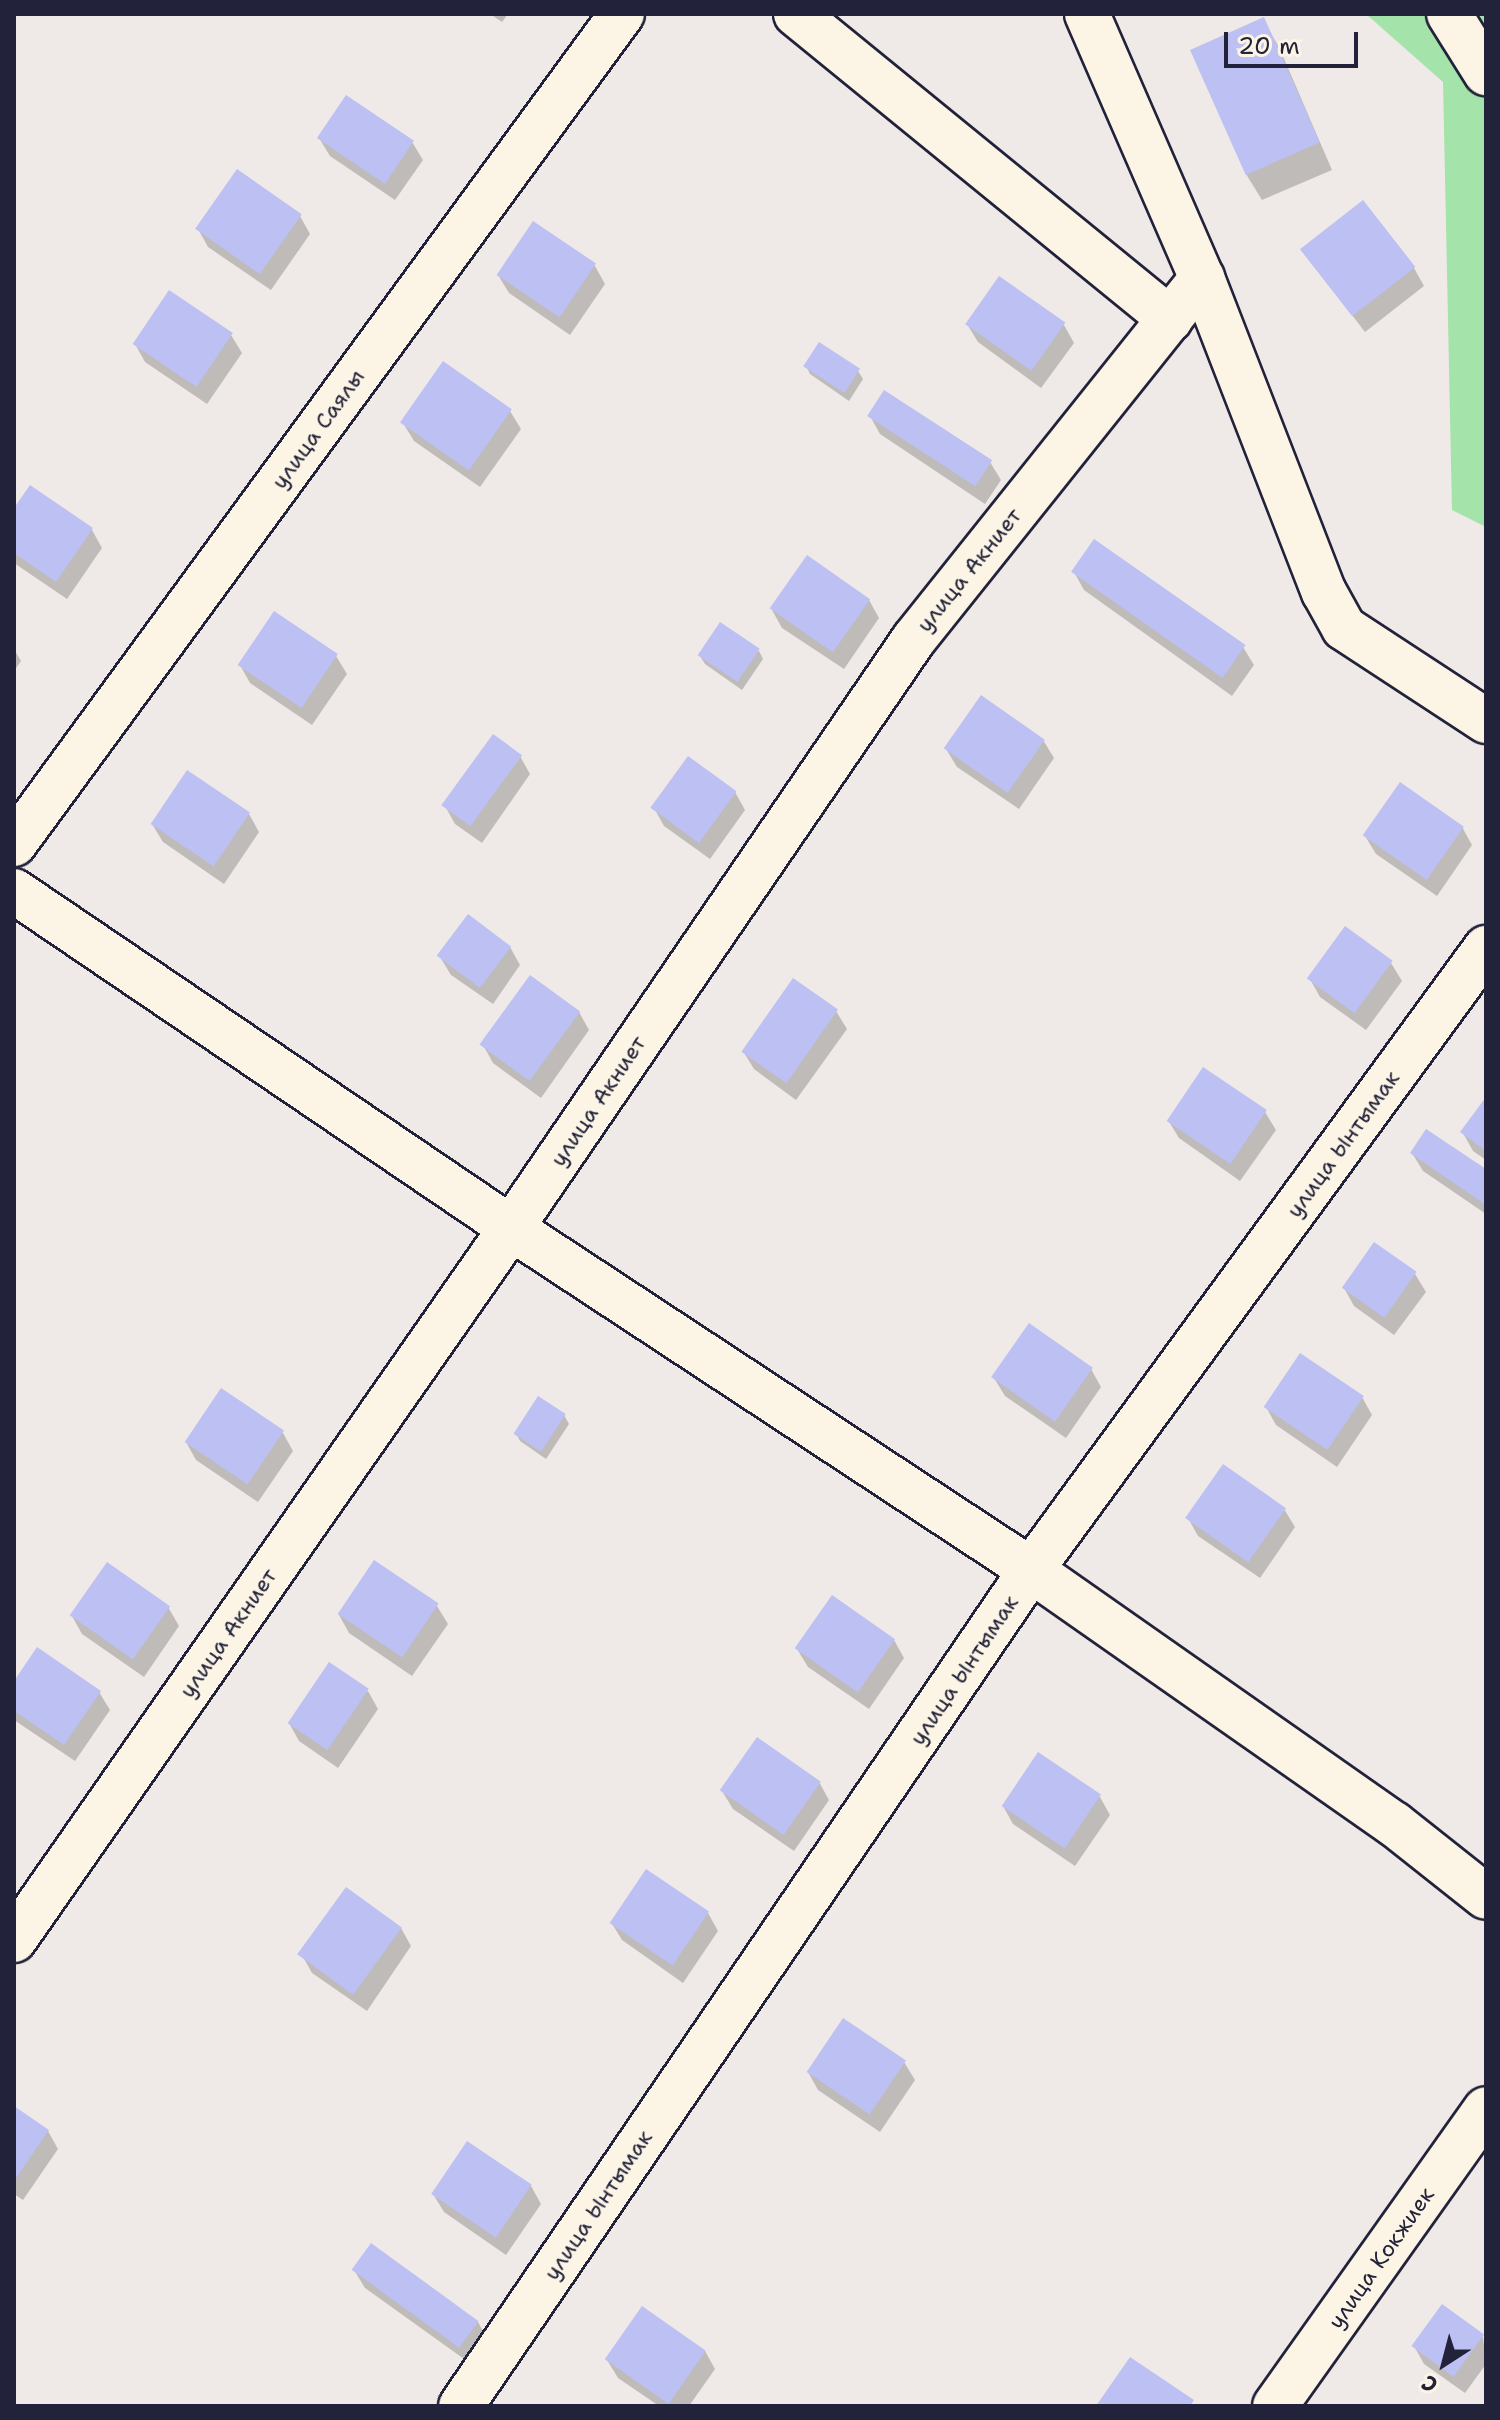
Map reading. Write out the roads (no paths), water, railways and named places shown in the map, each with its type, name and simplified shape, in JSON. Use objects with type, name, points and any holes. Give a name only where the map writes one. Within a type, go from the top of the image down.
[{"type":"street","name":"улица Саялы","points":[[14,844],[622,14]]},
{"type":"street","points":[[796,14],[1170,319]]},
{"type":"street","points":[[1087,14],[1202,278],[1324,592],[1344,628],[1486,721]]},
{"type":"street","points":[[1449,14],[1486,73]]},
{"type":"street","name":"улица Акниет","points":[[14,1940],[511,1228],[914,639],[1202,278]]},
{"type":"street","points":[[14,891],[511,1228],[1031,1570],[1394,1824],[1486,1897]]},
{"type":"street","name":"улица Ынтымак","points":[[461,2406],[1031,1570],[1486,948]]},
{"type":"street","name":"улица Кокжиек","points":[[1275,2406],[1486,2109]]}]
